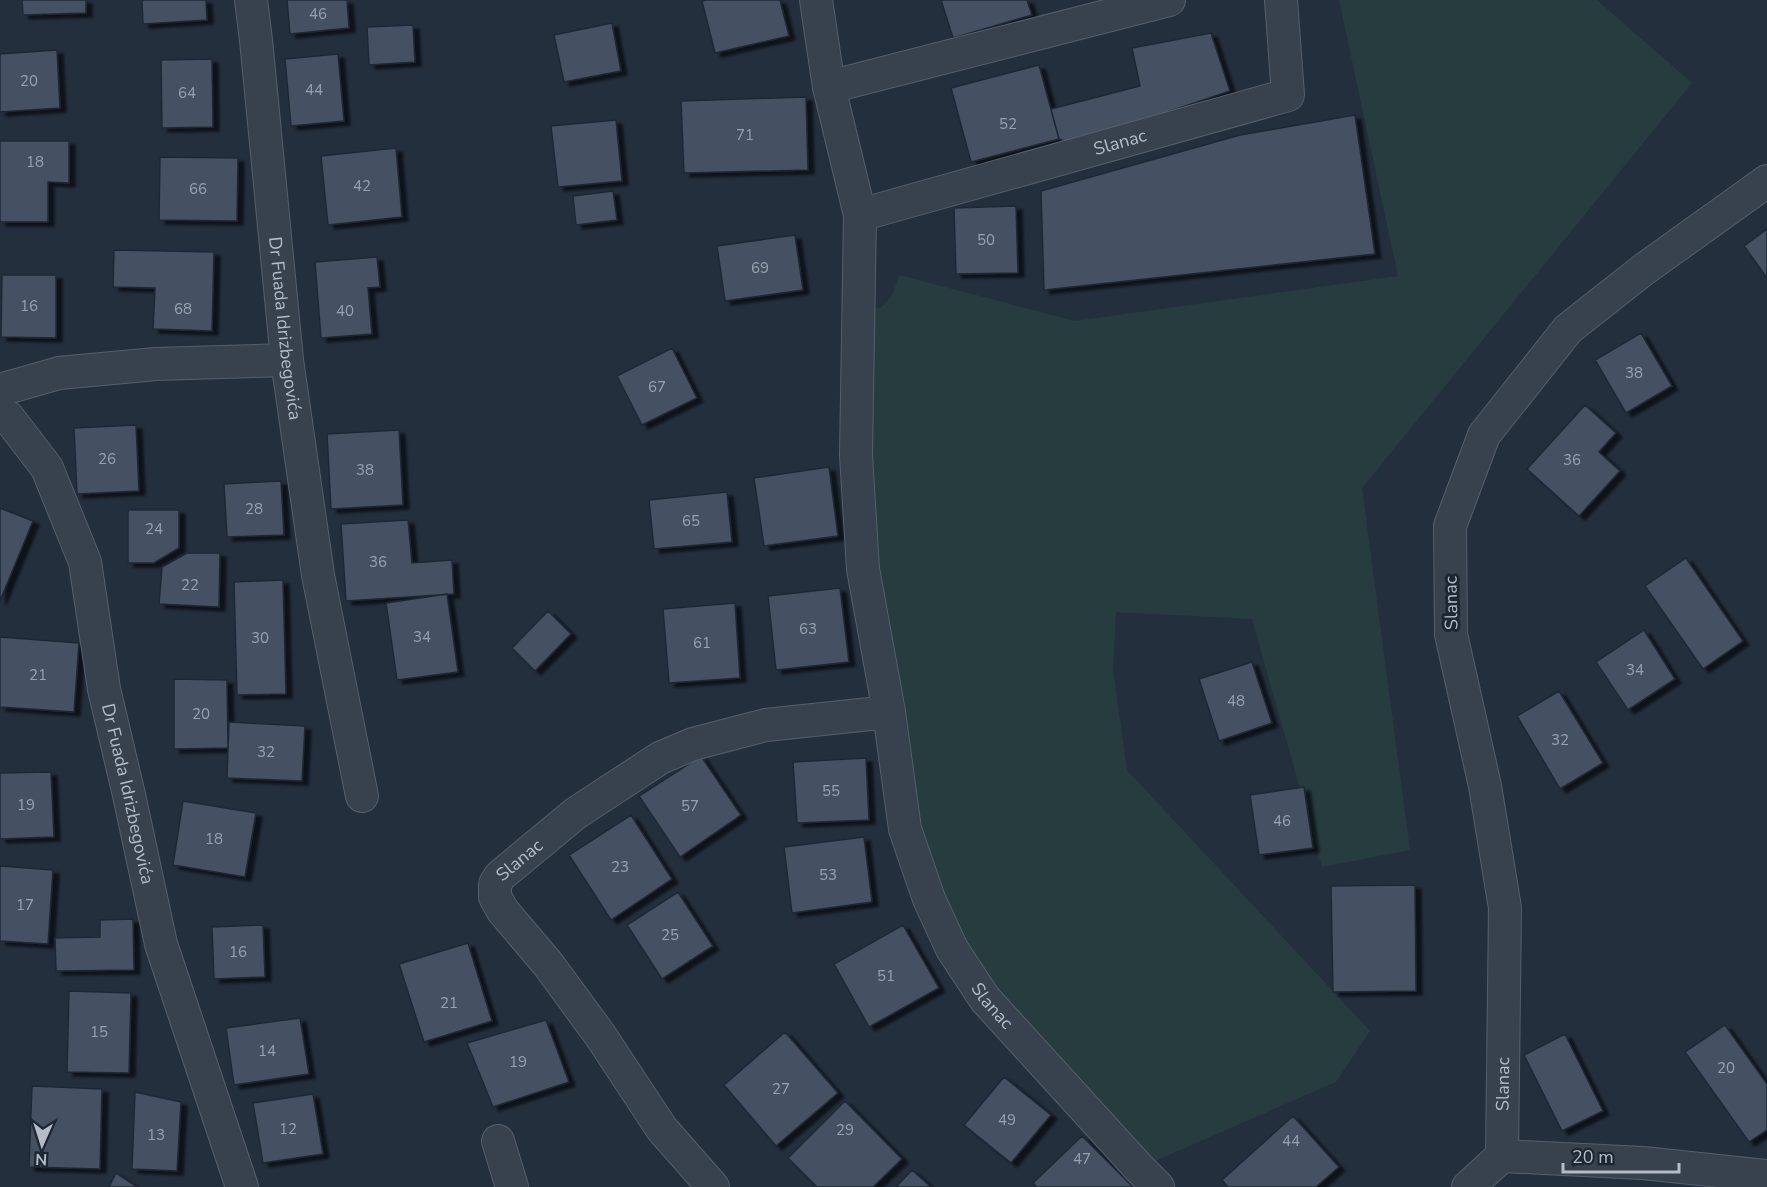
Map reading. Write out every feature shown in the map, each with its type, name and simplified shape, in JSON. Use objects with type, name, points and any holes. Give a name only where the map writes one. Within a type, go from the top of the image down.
[{"type":"street","name":"Dr Fuada Idrizbegovića","points":[[251,0],[287,360],[318,575],[362,796]]},
{"type":"street","name":"Slanac","points":[[816,0],[829,87],[860,215],[856,455],[863,569],[890,712],[905,829],[929,899],[952,949],[984,999],[1158,1187]]},
{"type":"street","points":[[829,87],[1168,0]]},
{"type":"street","name":"Slanac","points":[[860,215],[1288,94],[1281,0]]},
{"type":"street","name":"Slanac","points":[[1502,1156],[1505,908],[1485,786],[1451,634],[1450,526],[1484,435],[1568,329],[1643,270],[1767,181]]},
{"type":"street","points":[[0,390],[59,374],[156,364],[287,360]]},
{"type":"street","name":"Dr Fuada Idrizbegovića","points":[[0,414],[8,417],[46,468],[85,562],[104,689],[161,944],[242,1187]]},
{"type":"street","name":"Slanac","points":[[713,1187],[662,1129],[555,972],[503,911],[495,897],[495,884],[500,876],[576,813],[660,758],[693,744],[766,725],[890,712]]},
{"type":"street","points":[[498,1141],[512,1187]]},
{"type":"street","points":[[1468,1187],[1502,1156],[1643,1163],[1767,1176]]},
{"type":"green space","points":[[1339,0],[1597,0],[1692,83],[1362,488],[1410,850],[1322,867],[1252,619],[1116,612],[1113,669],[1127,770],[1370,1031],[1336,1082],[1139,1168],[985,999],[929,899],[863,569],[860,305],[881,308],[893,294],[899,275],[1075,321],[1398,276]]},
{"type":"building","points":[[22,0],[86,0],[86,13],[23,15]]},
{"type":"building","points":[[142,0],[206,0],[207,20],[143,24]]},
{"type":"building","points":[[287,0],[347,0],[349,28],[290,34]]},
{"type":"building","points":[[780,0],[789,36],[715,53],[702,1]]},
{"type":"building","points":[[941,0],[1027,0],[1032,15],[953,38]]},
{"type":"building","points":[[612,23],[621,71],[564,82],[554,35]]},
{"type":"building","points":[[413,25],[415,62],[369,65],[367,27]]},
{"type":"building","points":[[1211,33],[1230,91],[1072,144],[1059,139],[1051,109],[1140,86],[1132,48]]},
{"type":"building","points":[[57,50],[60,108],[0,112],[0,54]]},
{"type":"building","points":[[338,54],[344,121],[291,126],[285,59]]},
{"type":"building","points":[[212,59],[213,127],[162,128],[161,60]]},
{"type":"building","points":[[1039,65],[1059,139],[971,162],[951,88]]},
{"type":"building","points":[[806,97],[808,170],[684,173],[681,101]]},
{"type":"building","points":[[1355,115],[1375,254],[1044,290],[1041,191],[1240,135]]},
{"type":"building","points":[[616,120],[622,181],[558,187],[551,126]]},
{"type":"building","points":[[0,141],[69,141],[69,183],[48,182],[48,222],[0,222]]},
{"type":"building","points":[[396,148],[402,217],[328,225],[321,156]]},
{"type":"building","points":[[160,157],[238,158],[237,221],[159,220]]},
{"type":"building","points":[[613,191],[617,220],[576,225],[573,196]]},
{"type":"building","points":[[1016,206],[1018,273],[956,274],[954,208]]},
{"type":"building","points":[[1767,229],[1767,278],[1744,246]]},
{"type":"building","points":[[795,235],[803,290],[725,301],[717,246]]},
{"type":"building","points":[[114,250],[214,252],[212,331],[153,329],[155,288],[113,287]]},
{"type":"building","points":[[377,257],[380,287],[368,288],[372,334],[321,338],[315,262]]},
{"type":"building","points":[[2,275],[56,275],[56,338],[1,337]]},
{"type":"building","points":[[1641,333],[1672,386],[1626,413],[1595,360]]},
{"type":"building","points":[[672,348],[697,398],[642,425],[617,376]]},
{"type":"building","points":[[1585,405],[1616,433],[1599,452],[1620,471],[1579,516],[1527,469]]},
{"type":"building","points":[[136,425],[139,491],[77,494],[74,428]]},
{"type":"building","points":[[399,430],[403,505],[331,509],[327,434]]},
{"type":"building","points":[[829,467],[838,536],[764,546],[754,478]]},
{"type":"building","points":[[281,481],[284,535],[227,537],[224,484]]},
{"type":"building","points":[[727,492],[732,542],[654,549],[649,500]]},
{"type":"building","points":[[0,508],[33,521],[0,601]]},
{"type":"building","points":[[128,510],[179,510],[179,548],[154,563],[128,563]]},
{"type":"building","points":[[408,520],[412,563],[452,560],[454,594],[346,601],[341,524]]},
{"type":"building","points":[[187,553],[220,553],[219,607],[159,604],[162,567]]},
{"type":"building","points":[[1686,558],[1743,641],[1703,669],[1645,586]]},
{"type":"building","points":[[283,580],[286,694],[237,695],[234,582]]},
{"type":"building","points":[[840,588],[849,662],[776,670],[768,596]]},
{"type":"building","points":[[447,594],[458,672],[397,680],[386,603]]},
{"type":"building","points":[[735,603],[740,678],[669,683],[663,609]]},
{"type":"building","points":[[548,611],[571,634],[535,671],[512,648]]},
{"type":"building","points":[[1644,630],[1675,679],[1628,710],[1596,662]]},
{"type":"building","points":[[0,637],[79,643],[74,712],[0,707]]},
{"type":"building","points":[[1252,662],[1272,723],[1219,741],[1199,679]]},
{"type":"building","points":[[174,679],[227,680],[228,748],[174,749]]},
{"type":"building","points":[[1559,691],[1603,763],[1560,789],[1517,716]]},
{"type":"building","points":[[229,722],[305,726],[302,781],[227,778]]},
{"type":"building","points":[[701,756],[741,815],[680,857],[639,796]]},
{"type":"building","points":[[866,758],[869,820],[797,823],[793,762]]},
{"type":"building","points":[[51,772],[54,837],[0,839],[0,773]]},
{"type":"building","points":[[1304,787],[1313,848],[1259,855],[1250,795]]},
{"type":"building","points":[[183,801],[256,813],[245,877],[173,865]]},
{"type":"building","points":[[631,815],[672,879],[611,920],[569,855]]},
{"type":"building","points":[[864,837],[872,902],[792,913],[784,847]]},
{"type":"building","points":[[0,866],[53,870],[48,944],[0,941]]},
{"type":"building","points":[[1415,885],[1416,991],[1333,992],[1331,886]]},
{"type":"building","points":[[678,892],[713,946],[662,979],[627,925]]},
{"type":"building","points":[[133,919],[134,970],[56,971],[55,938],[100,937],[100,920]]},
{"type":"building","points":[[263,925],[265,977],[214,979],[212,927]]},
{"type":"building","points":[[903,925],[939,988],[869,1027],[834,964]]},
{"type":"building","points":[[468,943],[492,1021],[424,1042],[399,964]]},
{"type":"building","points":[[69,991],[131,993],[129,1073],[67,1072]]},
{"type":"building","points":[[300,1018],[309,1074],[234,1085],[226,1028]]},
{"type":"building","points":[[546,1020],[569,1082],[493,1107],[467,1043]]},
{"type":"building","points":[[1725,1025],[1767,1084],[1767,1130],[1749,1142],[1685,1052]]},
{"type":"building","points":[[785,1032],[838,1093],[776,1146],[724,1085]]},
{"type":"building","points":[[1565,1034],[1603,1111],[1562,1131],[1524,1055]]},
{"type":"building","points":[[1004,1077],[1051,1115],[1011,1163],[964,1125]]},
{"type":"building","points":[[32,1086],[102,1089],[100,1169],[29,1167]]},
{"type":"building","points":[[135,1092],[181,1102],[177,1171],[132,1169]]},
{"type":"building","points":[[313,1094],[323,1154],[263,1163],[253,1103]]},
{"type":"building","points":[[845,1101],[902,1159],[873,1187],[817,1187],[788,1158]]},
{"type":"building","points":[[1293,1116],[1339,1167],[1316,1187],[1228,1187],[1222,1180]]},
{"type":"building","points":[[1082,1136],[1133,1187],[1037,1187],[1033,1183]]},
{"type":"building","points":[[912,1170],[931,1187],[896,1187]]},
{"type":"building","points":[[116,1173],[137,1187],[109,1187]]}]
